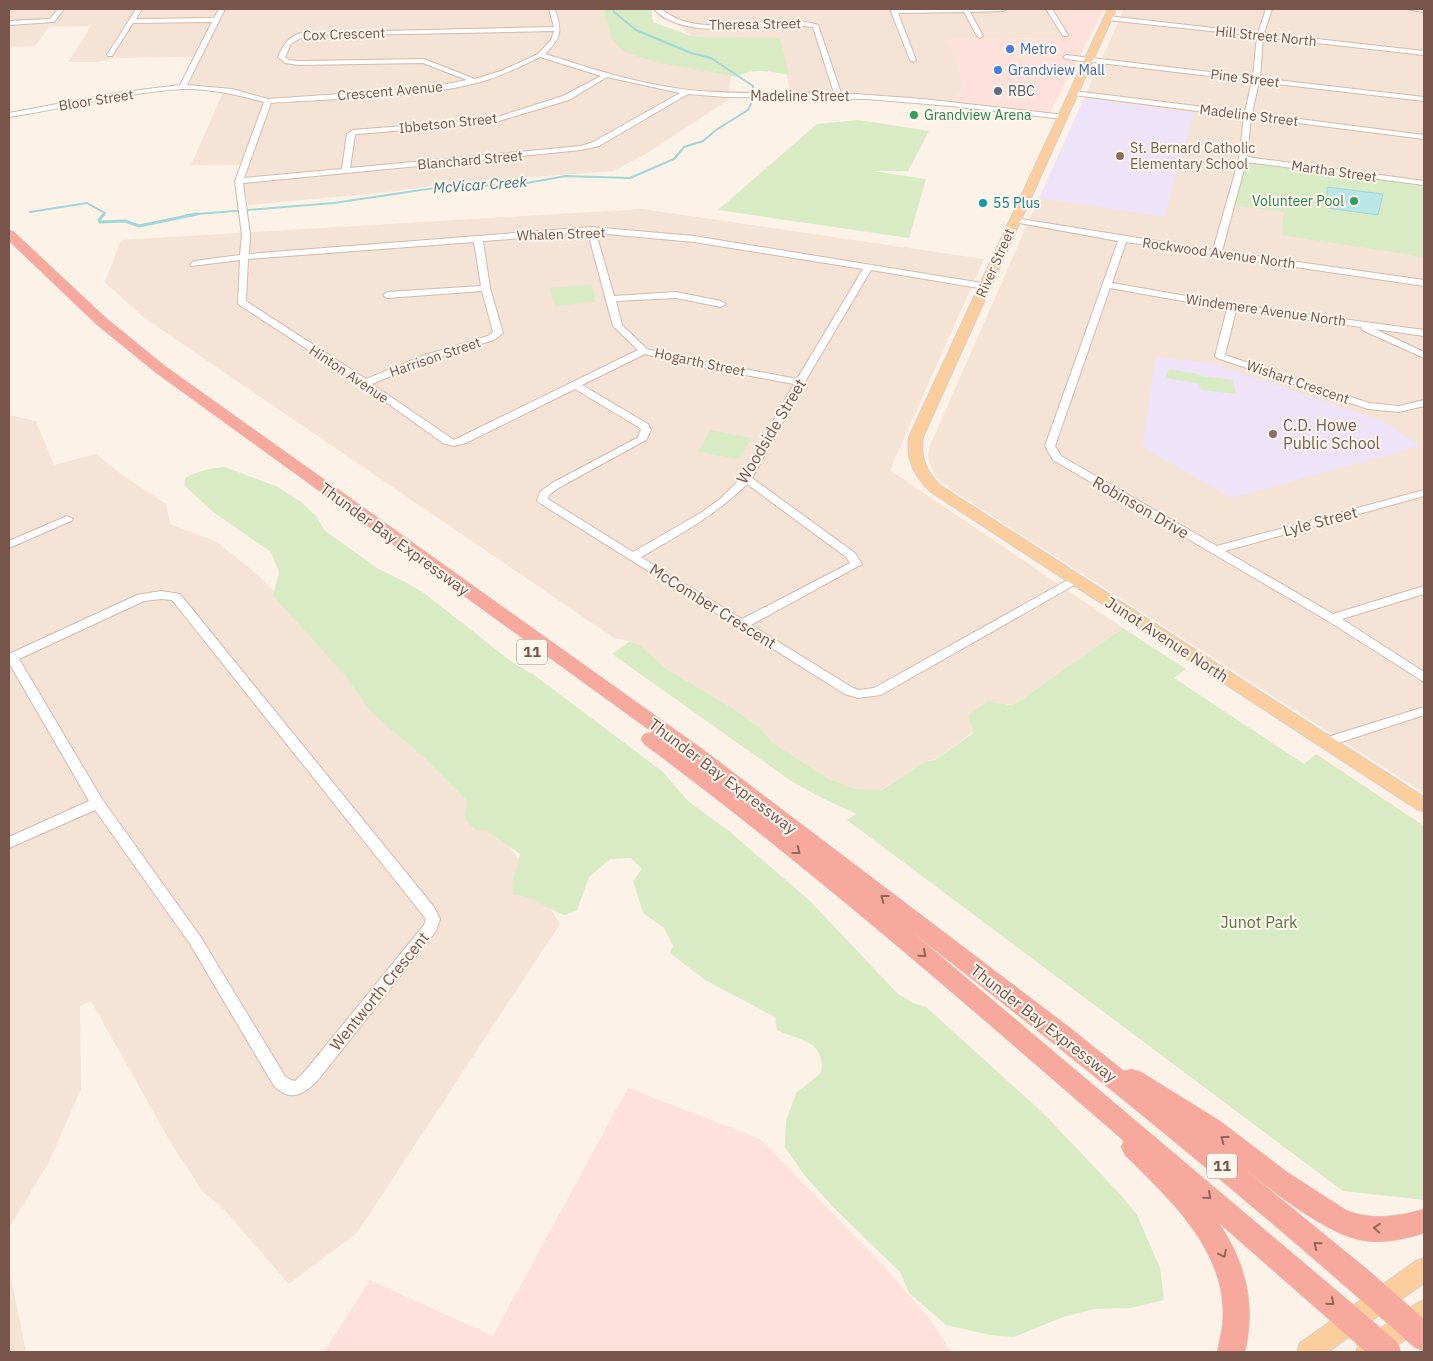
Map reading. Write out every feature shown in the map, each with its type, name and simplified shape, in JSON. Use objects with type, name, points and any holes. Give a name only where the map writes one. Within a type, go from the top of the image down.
[{"type":"highway","name":"Thunder Bay Expressway","points":[[9,234],[101,321],[160,369],[698,756],[1061,1034],[1381,1299],[1419,1324]]},
{"type":"highway","name":"Thunder Bay Expressway","points":[[9,248],[90,324],[151,374],[692,768],[874,912],[1248,1230],[1350,1320],[1378,1350]]},
{"type":"highway","points":[[1061,1034],[1211,1129],[1278,1180],[1337,1219],[1357,1227],[1386,1229],[1406,1227],[1424,1221]]},
{"type":"highway","points":[[1050,1062],[1183,1198],[1212,1233],[1225,1256],[1232,1278],[1238,1312],[1232,1352]]},
{"type":"main road","name":"River Street","points":[[917,465],[914,452],[916,437],[1112,9]]},
{"type":"main road","name":"Junot Avenue North","points":[[917,465],[922,475],[936,489],[1424,805]]},
{"type":"main road","points":[[1309,1352],[1350,1320],[1424,1269]]},
{"type":"main road","points":[[1378,1350],[1419,1324]]},
{"type":"street","points":[[9,23],[50,22],[60,9]]},
{"type":"street","points":[[110,55],[139,9]]},
{"type":"street","points":[[183,87],[222,9]]},
{"type":"street","points":[[552,9],[558,29]]},
{"type":"street","name":"Theresa Street","points":[[657,9],[665,17],[687,25],[816,26],[838,95]]},
{"type":"street","points":[[968,9],[980,36]]},
{"type":"street","points":[[913,60],[893,10],[1004,9]]},
{"type":"street","points":[[1049,9],[1065,34]]},
{"type":"street","points":[[1217,252],[1243,158],[1248,115],[1256,79],[1260,36],[1268,9]]},
{"type":"street","points":[[1410,9],[1424,10]]},
{"type":"street","name":"Hill Street North","points":[[1108,18],[1424,54]]},
{"type":"street","points":[[132,21],[216,20]]},
{"type":"street","name":"Crescent Avenue","points":[[183,87],[232,91],[268,101],[426,90],[475,81],[503,72],[540,55],[554,41],[558,29]]},
{"type":"street","name":"Cox Crescent","points":[[475,81],[424,61],[298,63],[287,62],[281,57],[289,41],[294,36],[303,34],[558,29]]},
{"type":"street","name":"Madeline Street","points":[[540,55],[605,76],[687,92],[761,96],[838,95],[929,101],[1062,117]]},
{"type":"street","name":"Pine Street","points":[[1066,57],[1424,99]]},
{"type":"street","name":"Ibbetson Street","points":[[345,172],[351,134],[356,132],[492,121],[566,98],[605,76]]},
{"type":"street","name":"Bloor Street","points":[[9,115],[116,95],[183,87]]},
{"type":"street","name":"Blanchard Street","points":[[239,181],[581,148],[596,144],[687,92]]},
{"type":"street","name":"Madeline Street","points":[[1074,93],[1424,137]]},
{"type":"street","name":"Hinton Avenue","points":[[268,101],[239,181],[246,235],[240,299],[244,304],[365,383],[447,441],[453,443],[462,441],[644,350]]},
{"type":"street","name":"Martha Street","points":[[1243,158],[1424,183]]},
{"type":"street","name":"Rockwood Avenue North","points":[[1014,220],[1123,239],[1424,283]]},
{"type":"street","name":"Whalen Street","points":[[194,264],[245,257],[591,230],[694,239],[985,286]]},
{"type":"street","name":"Hogarth Street","points":[[591,230],[618,326],[644,350],[670,358],[800,382]]},
{"type":"street","name":"Harrison Street","points":[[365,383],[426,358],[496,336],[499,331],[486,288],[478,238]]},
{"type":"street","name":"Robinson Drive","points":[[1123,239],[1050,446],[1057,458],[1332,618],[1424,678]]},
{"type":"street","name":"Woodside Street","points":[[634,556],[706,514],[724,501],[746,479],[800,382],[868,268]]},
{"type":"street","name":"Windemere Avenue North","points":[[1107,285],[1232,307],[1424,333]]},
{"type":"street","points":[[387,295],[486,288]]},
{"type":"street","points":[[611,300],[676,295],[721,304]]},
{"type":"street","name":"Wishart Crescent","points":[[1232,307],[1220,356],[1368,406],[1399,409],[1424,403]]},
{"type":"street","points":[[1351,322],[1424,355]]},
{"type":"street","name":"McComber Crescent","points":[[573,384],[644,426],[646,430],[641,440],[556,485],[544,494],[542,500],[848,691],[868,694],[877,692],[1077,580]]},
{"type":"street","points":[[743,624],[856,564],[851,556],[746,479]]},
{"type":"street","name":"Lyle Street","points":[[1216,550],[1424,493]]},
{"type":"street","points":[[9,545],[67,519]]},
{"type":"street","points":[[1332,618],[1424,590]]},
{"type":"street","name":"Wentworth Crescent","points":[[161,594],[176,597],[429,911],[433,918],[431,927],[312,1076],[299,1088],[288,1088],[279,1082],[273,1068],[195,940],[97,803],[11,658],[141,598],[161,594]]},
{"type":"street","points":[[1326,742],[1424,711]]},
{"type":"street","points":[[9,843],[97,803]]},
{"type":"shaded area","points":[[9,9],[603,9],[611,33],[620,48],[642,58],[731,76],[728,100],[646,154],[613,171],[450,183],[398,191],[248,205],[244,185],[248,165],[191,165],[225,88],[188,87],[202,57],[118,58],[97,62],[68,62],[91,26],[49,27],[35,46],[9,47]]},
{"type":"shaded area","points":[[653,9],[1105,9],[1058,11],[1074,38],[947,39],[957,62],[963,87],[952,102],[864,94],[790,92],[780,38],[691,36],[680,26],[660,18]]},
{"type":"shaded area","points":[[1124,9],[1424,9],[1424,793],[955,492],[936,478],[928,458],[929,448],[1039,198],[1193,113],[1084,98]]},
{"type":"shaded area","points":[[1104,10],[1049,114],[952,102],[963,87],[957,62],[946,39],[1073,38],[1057,11]]},
{"type":"shaded area","name":"St. Bernard Catholic Elementary School","points":[[1084,98],[1194,113],[1164,217],[1039,198]]},
{"type":"shaded area","points":[[642,209],[984,259],[890,470],[1123,628],[1012,706],[1009,704],[1000,705],[968,714],[973,732],[936,759],[926,761],[881,790],[856,789],[829,779],[773,743],[759,727],[731,707],[665,668],[641,646],[630,641],[614,638],[143,317],[105,282],[121,240]]},
{"type":"shaded area","name":"C.D. Howe Public School","points":[[1156,357],[1212,363],[1385,422],[1420,446],[1232,498],[1142,447]]},
{"type":"shaded area","points":[[9,415],[36,421],[54,465],[96,454],[125,477],[166,504],[170,524],[215,541],[252,570],[455,762],[560,924],[357,1233],[289,1284],[220,1205],[203,1192],[171,1143],[91,1001],[80,1006],[81,1089],[50,1160],[9,1228]]},
{"type":"shaded area","points":[[628,1088],[760,1139],[880,1262],[929,1318],[951,1352],[324,1352],[370,1280],[493,1336]]},
{"type":"shaded area","points":[[9,1268],[26,1352],[9,1352]]},
{"type":"green space","points":[[603,9],[651,9],[653,22],[691,36],[780,38],[789,75],[756,71],[737,77],[642,58],[620,48],[611,35]]},
{"type":"green space","points":[[859,120],[929,131],[908,171],[872,171],[926,179],[909,238],[718,210],[817,124]]},
{"type":"green space","points":[[1244,159],[1424,183],[1424,257],[1282,235],[1284,212],[1230,205]]},
{"type":"green space","points":[[591,284],[596,302],[554,306],[550,288]]},
{"type":"green space","points":[[1169,369],[1233,380],[1236,394],[1201,390],[1199,384],[1166,378]]},
{"type":"green space","points":[[711,430],[752,438],[739,459],[698,452]]},
{"type":"green space","points":[[225,467],[278,487],[301,502],[317,517],[324,530],[377,568],[424,593],[512,662],[534,675],[663,772],[688,801],[730,832],[810,901],[898,994],[913,1003],[926,1007],[1043,1113],[1121,1195],[1137,1215],[1160,1268],[1164,1300],[1130,1308],[1094,1309],[1063,1317],[1014,1337],[990,1335],[946,1325],[909,1293],[900,1272],[836,1210],[805,1176],[785,1147],[786,1121],[796,1093],[821,1073],[822,1062],[816,1048],[803,1040],[777,1030],[775,1017],[705,980],[670,953],[673,946],[664,928],[643,913],[633,881],[642,869],[631,858],[610,859],[589,877],[577,910],[565,915],[527,897],[513,894],[512,884],[520,854],[486,830],[476,830],[465,819],[467,801],[428,761],[370,711],[345,675],[273,596],[279,572],[271,552],[213,512],[184,485],[185,478],[205,470]]},
{"type":"green space","name":"Junot Park","points":[[1123,628],[1186,669],[1174,678],[1304,764],[1316,754],[1424,826],[1424,1200],[1343,1191],[847,820],[856,814],[791,781],[612,654],[630,641],[641,646],[665,668],[731,707],[759,727],[773,743],[829,779],[856,789],[882,790],[926,761],[935,760],[973,733],[968,715],[988,701],[1012,706]]},
{"type":"water","name":"Volunteer Pool","points":[[1327,187],[1383,194],[1378,215],[1328,208]]},
{"type":"waterway","name":"McVicar Creek","points":[[196,214],[334,203],[448,186],[516,185],[566,176],[630,178],[674,159],[684,147],[703,141],[716,130],[748,110],[753,100],[753,86],[711,58],[691,53],[636,30],[614,12],[613,9]]},
{"type":"waterway","name":"McVicar Creek","points":[[30,212],[87,203],[104,214]]},
{"type":"waterway","name":"McVicar Creek","points":[[104,214],[99,220],[100,222],[125,221],[139,226],[196,214]]},
{"type":"waterway","name":"McVicar Creek","points":[[186,215],[196,214]]},
{"type":"place","name":"Metro","points":[[1010,49]]},
{"type":"place","name":"Grandview Mall","points":[[998,70]]},
{"type":"place","name":"RBC","points":[[998,91]]},
{"type":"place","name":"Grandview Arena","points":[[914,115]]},
{"type":"place","name":"St. Bernard Catholic Elementary School","points":[[1120,156]]},
{"type":"place","name":"Volunteer Pool","points":[[1354,201]]},
{"type":"place","name":"55 Plus","points":[[983,203]]},
{"type":"place","name":"C.D. Howe Public School","points":[[1273,434]]}]
